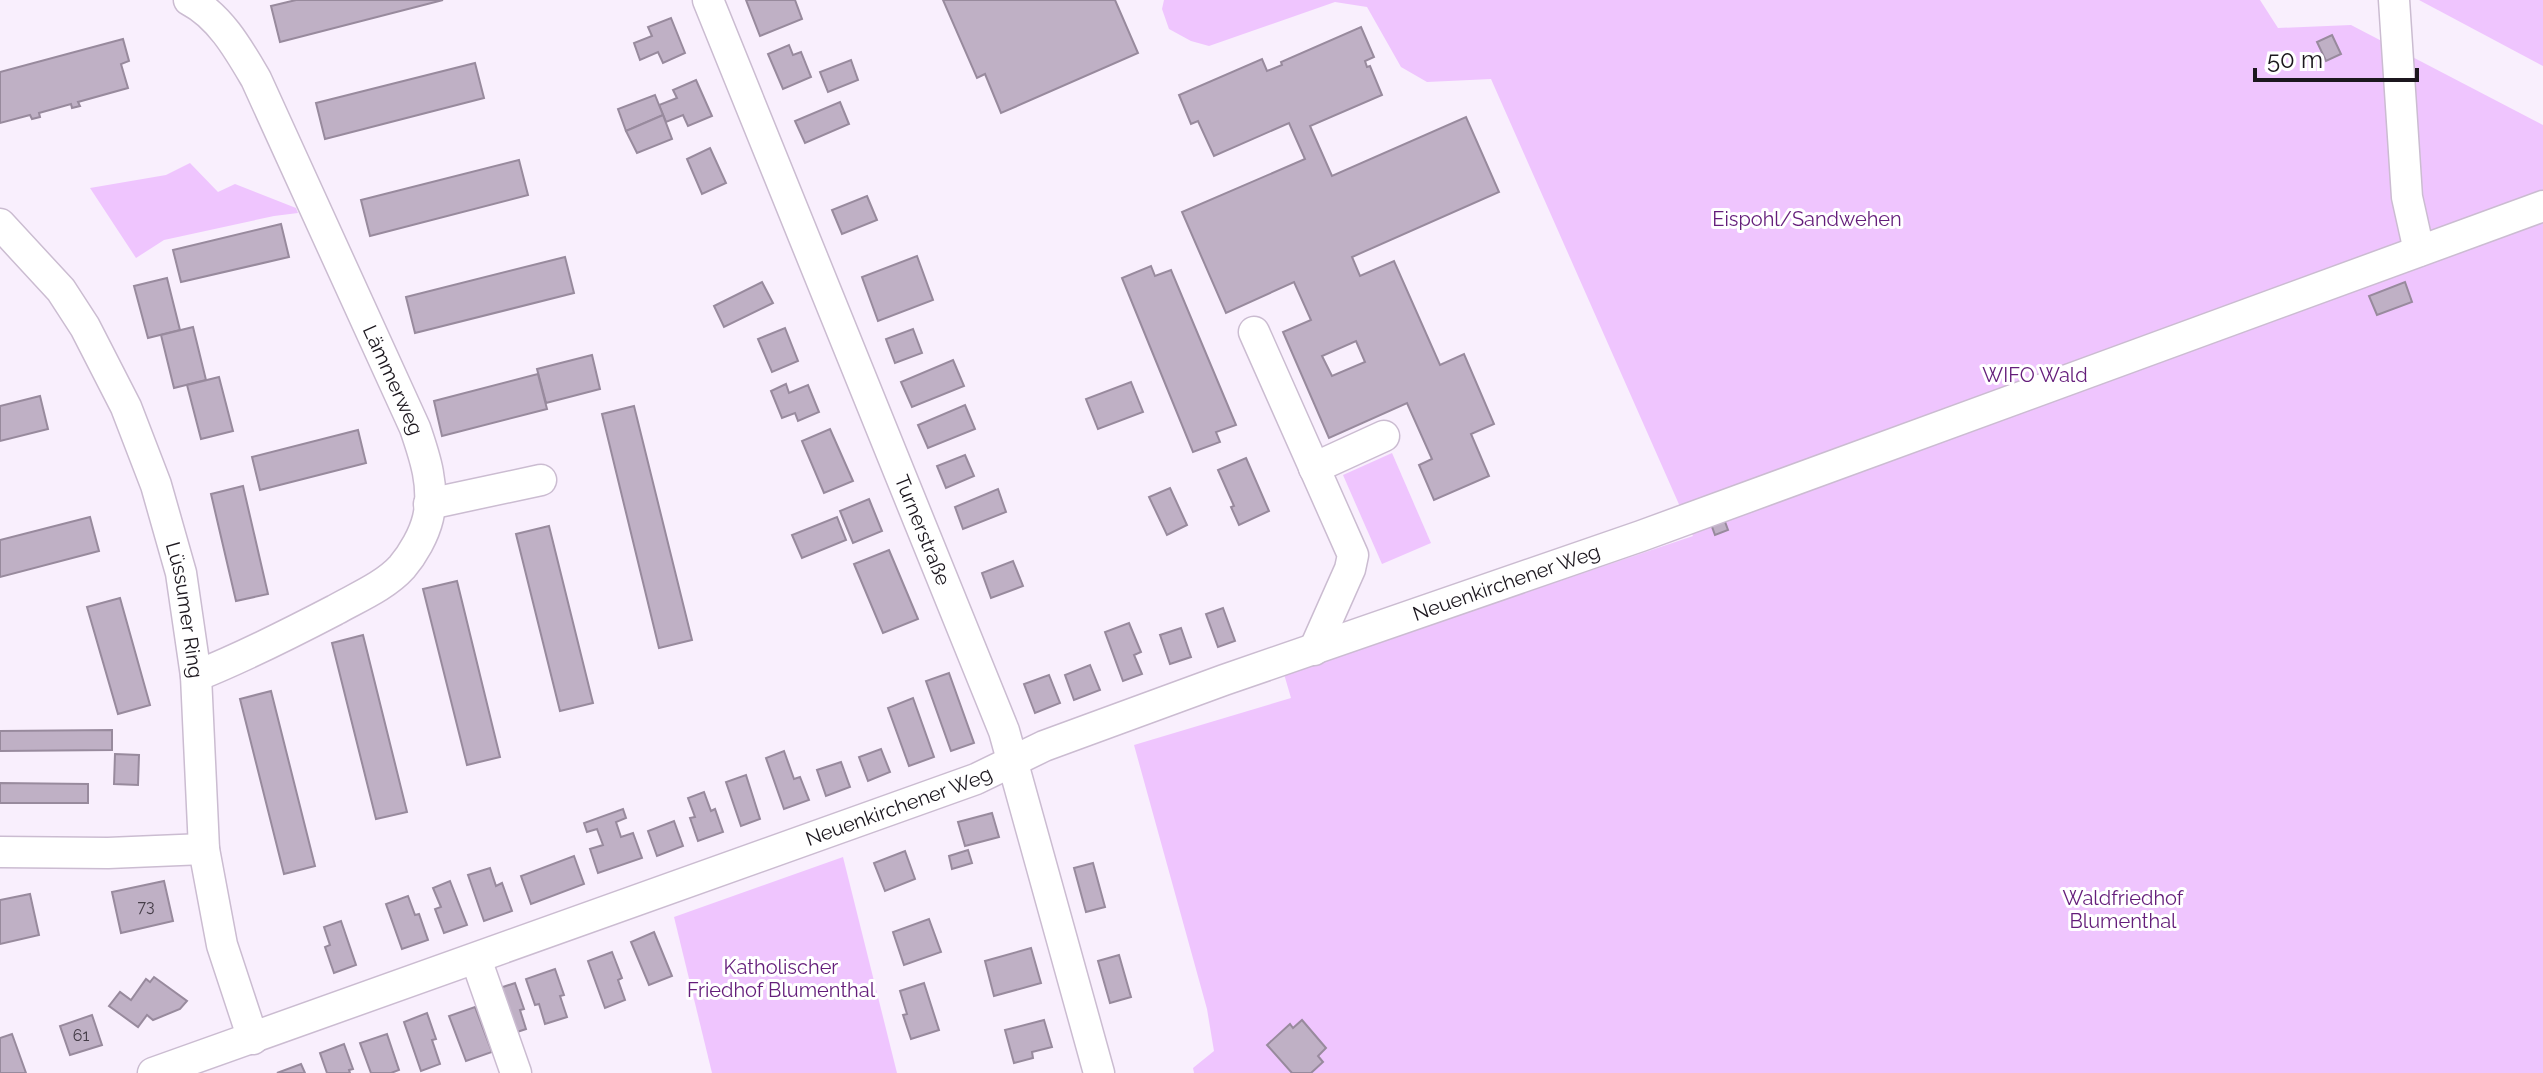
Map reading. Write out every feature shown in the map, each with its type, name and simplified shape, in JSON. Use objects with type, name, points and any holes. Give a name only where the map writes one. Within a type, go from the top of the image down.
[{"type":"street","name":"Lämmerweg","points":[[189,0],[214,18],[239,48],[256,79],[415,428],[426,459],[430,489],[428,519],[416,546],[400,569],[363,595],[261,649],[196,676]]},
{"type":"street","name":"Turnerstraße","points":[[708,0],[972,647],[1014,760],[1099,1073]]},
{"type":"street","points":[[2394,0],[2407,197],[2419,251]]},
{"type":"street","name":"Neuenkirchener Weg","points":[[153,1073],[976,779],[1056,741],[1209,685],[1641,536],[2543,206]]},
{"type":"street","name":"Lüssumer Ring","points":[[0,224],[61,290],[85,327],[126,407],[156,485],[181,573],[196,676],[204,849],[222,945],[253,1039]]},
{"type":"street","points":[[1254,332],[1353,555],[1350,569],[1314,650]]},
{"type":"street","points":[[1314,468],[1384,436]]},
{"type":"street","points":[[429,504],[541,480]]},
{"type":"street","points":[[0,852],[108,853],[204,849]]},
{"type":"street","points":[[476,959],[516,1073]]},
{"type":"green space","name":"WIFO Wald","points":[[1164,0],[2260,0],[2278,28],[2351,25],[2543,125],[2543,1073],[1194,1073],[1193,1068],[1214,1051],[1207,1009],[1134,745],[1291,698],[1284,674],[1693,536],[1491,79],[1427,82],[1401,67],[1367,7],[1335,2],[1209,46],[1191,41],[1169,29],[1162,9]]},
{"type":"green space","points":[[2419,0],[2543,0],[2543,66]]},
{"type":"green space","points":[[190,163],[218,192],[235,184],[296,208],[298,213],[164,240],[136,258],[90,188],[166,175]]},
{"type":"green space","points":[[1392,453],[1431,543],[1382,564],[1343,475]]},
{"type":"green space","name":"Katholischer Friedhof Blumenthal","points":[[843,857],[897,1073],[712,1073],[674,917]]},
{"type":"building","points":[[296,0],[443,0],[280,42],[271,6]]},
{"type":"building","points":[[746,0],[795,0],[802,19],[760,36]]},
{"type":"building","points":[[943,0],[1115,0],[1138,53],[1001,113],[985,74],[977,78]]},
{"type":"building","points":[[671,18],[685,53],[663,63],[658,52],[640,60],[634,43],[652,36],[648,27]]},
{"type":"building","points":[[1361,27],[1374,57],[1365,61],[1382,95],[1310,126],[1332,176],[1466,117],[1499,192],[1352,257],[1360,276],[1394,261],[1440,365],[1464,354],[1494,424],[1471,434],[1489,476],[1434,500],[1419,465],[1432,459],[1407,403],[1329,438],[1283,332],[1311,320],[1294,282],[1226,313],[1182,212],[1305,159],[1289,123],[1214,156],[1198,121],[1191,124],[1179,95],[1262,59],[1267,71],[1282,65],[1281,62]],"holes":[[[1356,341],[1365,362],[1332,376],[1322,356]]]},
{"type":"building","points":[[2332,35],[2341,54],[2326,61],[2317,42]]},
{"type":"building","points":[[123,39],[129,61],[121,64],[128,88],[78,102],[80,106],[72,108],[71,104],[39,113],[40,117],[32,119],[30,115],[0,123],[0,72]]},
{"type":"building","points":[[789,45],[793,55],[801,52],[811,77],[783,89],[768,54]]},
{"type":"building","points":[[851,60],[858,80],[828,92],[820,72]]},
{"type":"building","points":[[475,63],[484,98],[325,139],[316,103]]},
{"type":"building","points":[[696,80],[712,116],[688,126],[683,115],[666,122],[659,105],[677,98],[673,90]]},
{"type":"building","points":[[655,95],[663,115],[626,131],[618,109]]},
{"type":"building","points":[[840,102],[849,124],[805,143],[795,121]]},
{"type":"building","points":[[663,115],[672,139],[637,153],[626,131]]},
{"type":"building","points":[[710,148],[726,183],[702,194],[687,159]]},
{"type":"building","points":[[519,160],[528,195],[370,236],[361,200]]},
{"type":"building","points":[[867,196],[877,220],[842,234],[832,210]]},
{"type":"building","points":[[281,224],[289,257],[181,282],[173,250]]},
{"type":"building","points":[[917,256],[933,300],[878,321],[862,277]]},
{"type":"building","points":[[565,257],[574,293],[415,333],[406,297]]},
{"type":"building","points":[[1151,266],[1155,276],[1171,270],[1236,425],[1216,432],[1220,442],[1193,452],[1122,278]]},
{"type":"building","points":[[167,278],[180,330],[148,338],[134,286]]},
{"type":"building","points":[[762,282],[773,303],[724,327],[714,306]]},
{"type":"building","points":[[2405,282],[2412,302],[2377,315],[2369,296]]},
{"type":"building","points":[[193,327],[206,380],[174,388],[161,335]]},
{"type":"building","points":[[785,328],[798,361],[772,372],[758,339]]},
{"type":"building","points":[[913,329],[922,353],[895,363],[886,339]]},
{"type":"building","points":[[592,355],[600,389],[546,403],[537,369]]},
{"type":"building","points":[[953,360],[964,386],[912,407],[901,382]]},
{"type":"building","points":[[538,374],[547,409],[442,436],[434,401]]},
{"type":"building","points":[[219,377],[233,431],[201,439],[187,385]]},
{"type":"building","points":[[1131,382],[1143,412],[1098,429],[1086,399]]},
{"type":"building","points":[[786,384],[789,393],[808,385],[819,412],[798,421],[795,413],[782,418],[771,391]]},
{"type":"building","points":[[40,396],[48,429],[0,441],[0,406]]},
{"type":"building","points":[[965,405],[975,429],[928,448],[918,425]]},
{"type":"building","points":[[634,406],[692,640],[659,648],[602,414]]},
{"type":"building","points":[[830,429],[853,481],[824,493],[802,441]]},
{"type":"building","points":[[358,430],[366,463],[260,490],[252,457]]},
{"type":"building","points":[[965,455],[974,476],[946,488],[937,466]]},
{"type":"building","points":[[1246,458],[1269,511],[1239,525],[1218,470]]},
{"type":"building","points":[[243,486],[268,594],[236,601],[211,494]]},
{"type":"building","points":[[1170,488],[1187,525],[1167,535],[1149,497]]},
{"type":"building","points":[[998,489],[1006,512],[963,529],[955,507]]},
{"type":"building","points":[[869,499],[882,531],[853,543],[840,511]]},
{"type":"building","points":[[90,517],[99,551],[0,577],[0,540]]},
{"type":"building","points":[[837,517],[846,540],[802,558],[792,535]]},
{"type":"building","points":[[1724,519],[1728,530],[1715,535],[1711,524]]},
{"type":"building","points":[[549,526],[593,703],[560,711],[516,534]]},
{"type":"building","points":[[889,550],[918,619],[883,633],[854,564]]},
{"type":"building","points":[[1013,561],[1023,586],[991,598],[982,573]]},
{"type":"building","points":[[457,581],[500,757],[467,765],[423,589]]},
{"type":"building","points":[[120,598],[150,705],[118,714],[87,607]]},
{"type":"building","points":[[1223,608],[1235,641],[1218,647],[1206,614]]},
{"type":"building","points":[[1129,623],[1141,652],[1134,655],[1142,674],[1123,681],[1105,632]]},
{"type":"building","points":[[1181,628],[1191,657],[1170,664],[1160,635]]},
{"type":"building","points":[[363,635],[407,812],[376,819],[332,643]]},
{"type":"building","points":[[1090,665],[1100,690],[1074,700],[1065,675]]},
{"type":"building","points":[[949,673],[974,743],[951,751],[926,681]]},
{"type":"building","points":[[1049,675],[1060,703],[1035,713],[1024,684]]},
{"type":"building","points":[[271,691],[315,866],[284,874],[240,699]]},
{"type":"building","points":[[913,698],[934,757],[909,766],[888,708]]},
{"type":"building","points":[[112,730],[112,750],[0,751],[0,731]]},
{"type":"building","points":[[881,749],[890,772],[868,781],[859,757]]},
{"type":"building","points":[[784,751],[794,779],[800,777],[809,800],[784,809],[766,758]]},
{"type":"building","points":[[115,754],[139,755],[138,785],[114,784]]},
{"type":"building","points":[[841,762],[850,787],[826,796],[817,770]]},
{"type":"building","points":[[746,775],[760,819],[741,826],[726,782]]},
{"type":"building","points":[[0,783],[88,784],[88,803],[0,803]]},
{"type":"building","points":[[704,792],[711,811],[715,809],[723,832],[698,841],[690,818],[695,817],[688,798]]},
{"type":"building","points":[[623,809],[626,818],[616,822],[621,837],[633,833],[642,858],[598,873],[590,849],[603,845],[597,829],[587,832],[584,823]]},
{"type":"building","points":[[992,813],[999,837],[965,846],[958,822]]},
{"type":"building","points":[[674,821],[683,846],[657,856],[648,831]]},
{"type":"building","points":[[968,850],[972,863],[952,869],[949,856]]},
{"type":"building","points":[[905,851],[915,879],[885,891],[874,863]]},
{"type":"building","points":[[574,856],[584,884],[531,904],[521,876]]},
{"type":"building","points":[[1093,863],[1105,907],[1086,912],[1074,868]]},
{"type":"building","points":[[490,868],[496,886],[502,883],[512,911],[484,921],[468,875]]},
{"type":"building","points":[[164,881],[173,921],[121,933],[112,892]]},
{"type":"building","points":[[450,881],[467,925],[444,933],[435,909],[441,907],[433,888]]},
{"type":"building","points":[[30,894],[39,935],[0,944],[0,900]]},
{"type":"building","points":[[408,896],[415,915],[419,914],[428,940],[402,949],[386,904]]},
{"type":"building","points":[[929,919],[941,952],[904,965],[893,932]]},
{"type":"building","points":[[341,921],[356,965],[334,973],[325,947],[330,945],[324,927]]},
{"type":"building","points":[[654,932],[672,976],[649,985],[631,942]]},
{"type":"building","points":[[1031,948],[1041,983],[994,996],[985,961]]},
{"type":"building","points":[[612,952],[622,978],[618,980],[625,1000],[605,1008],[588,961]]},
{"type":"building","points":[[1119,955],[1131,997],[1110,1003],[1098,961]]},
{"type":"building","points":[[555,969],[564,995],[560,996],[567,1017],[545,1024],[526,979]]},
{"type":"building","points":[[154,977],[187,1001],[180,1009],[153,1020],[147,1015],[138,1027],[109,1006],[120,992],[131,1000],[146,979],[150,982]]},
{"type":"building","points":[[515,983],[524,1009],[520,1010],[526,1029],[505,1036],[491,991]]},
{"type":"building","points":[[924,983],[939,1030],[911,1039],[903,1015],[907,1014],[900,991]]},
{"type":"building","points":[[475,1007],[492,1052],[466,1061],[449,1016]]},
{"type":"building","points":[[427,1013],[440,1064],[421,1071],[404,1022]]},
{"type":"building","points":[[92,1015],[102,1045],[70,1055],[60,1026]]},
{"type":"building","points":[[1044,1020],[1052,1047],[1032,1052],[1033,1058],[1014,1063],[1005,1030]]},
{"type":"building","points":[[1302,1020],[1326,1048],[1318,1056],[1323,1062],[1311,1073],[1292,1073],[1267,1045],[1290,1024],[1293,1028]]},
{"type":"building","points":[[12,1034],[26,1073],[0,1073],[0,1038]]},
{"type":"building","points":[[387,1034],[399,1070],[371,1073],[360,1043]]},
{"type":"building","points":[[344,1044],[353,1069],[349,1070],[350,1073],[327,1073],[320,1053]]},
{"type":"building","points":[[301,1064],[305,1073],[277,1073]]},
{"type":"park label","name":"Eispohl/Sandwehen","points":[[1807,219]]},
{"type":"park label","name":"Waldfriedhof Blumenthal","points":[[2123,910]]}]
